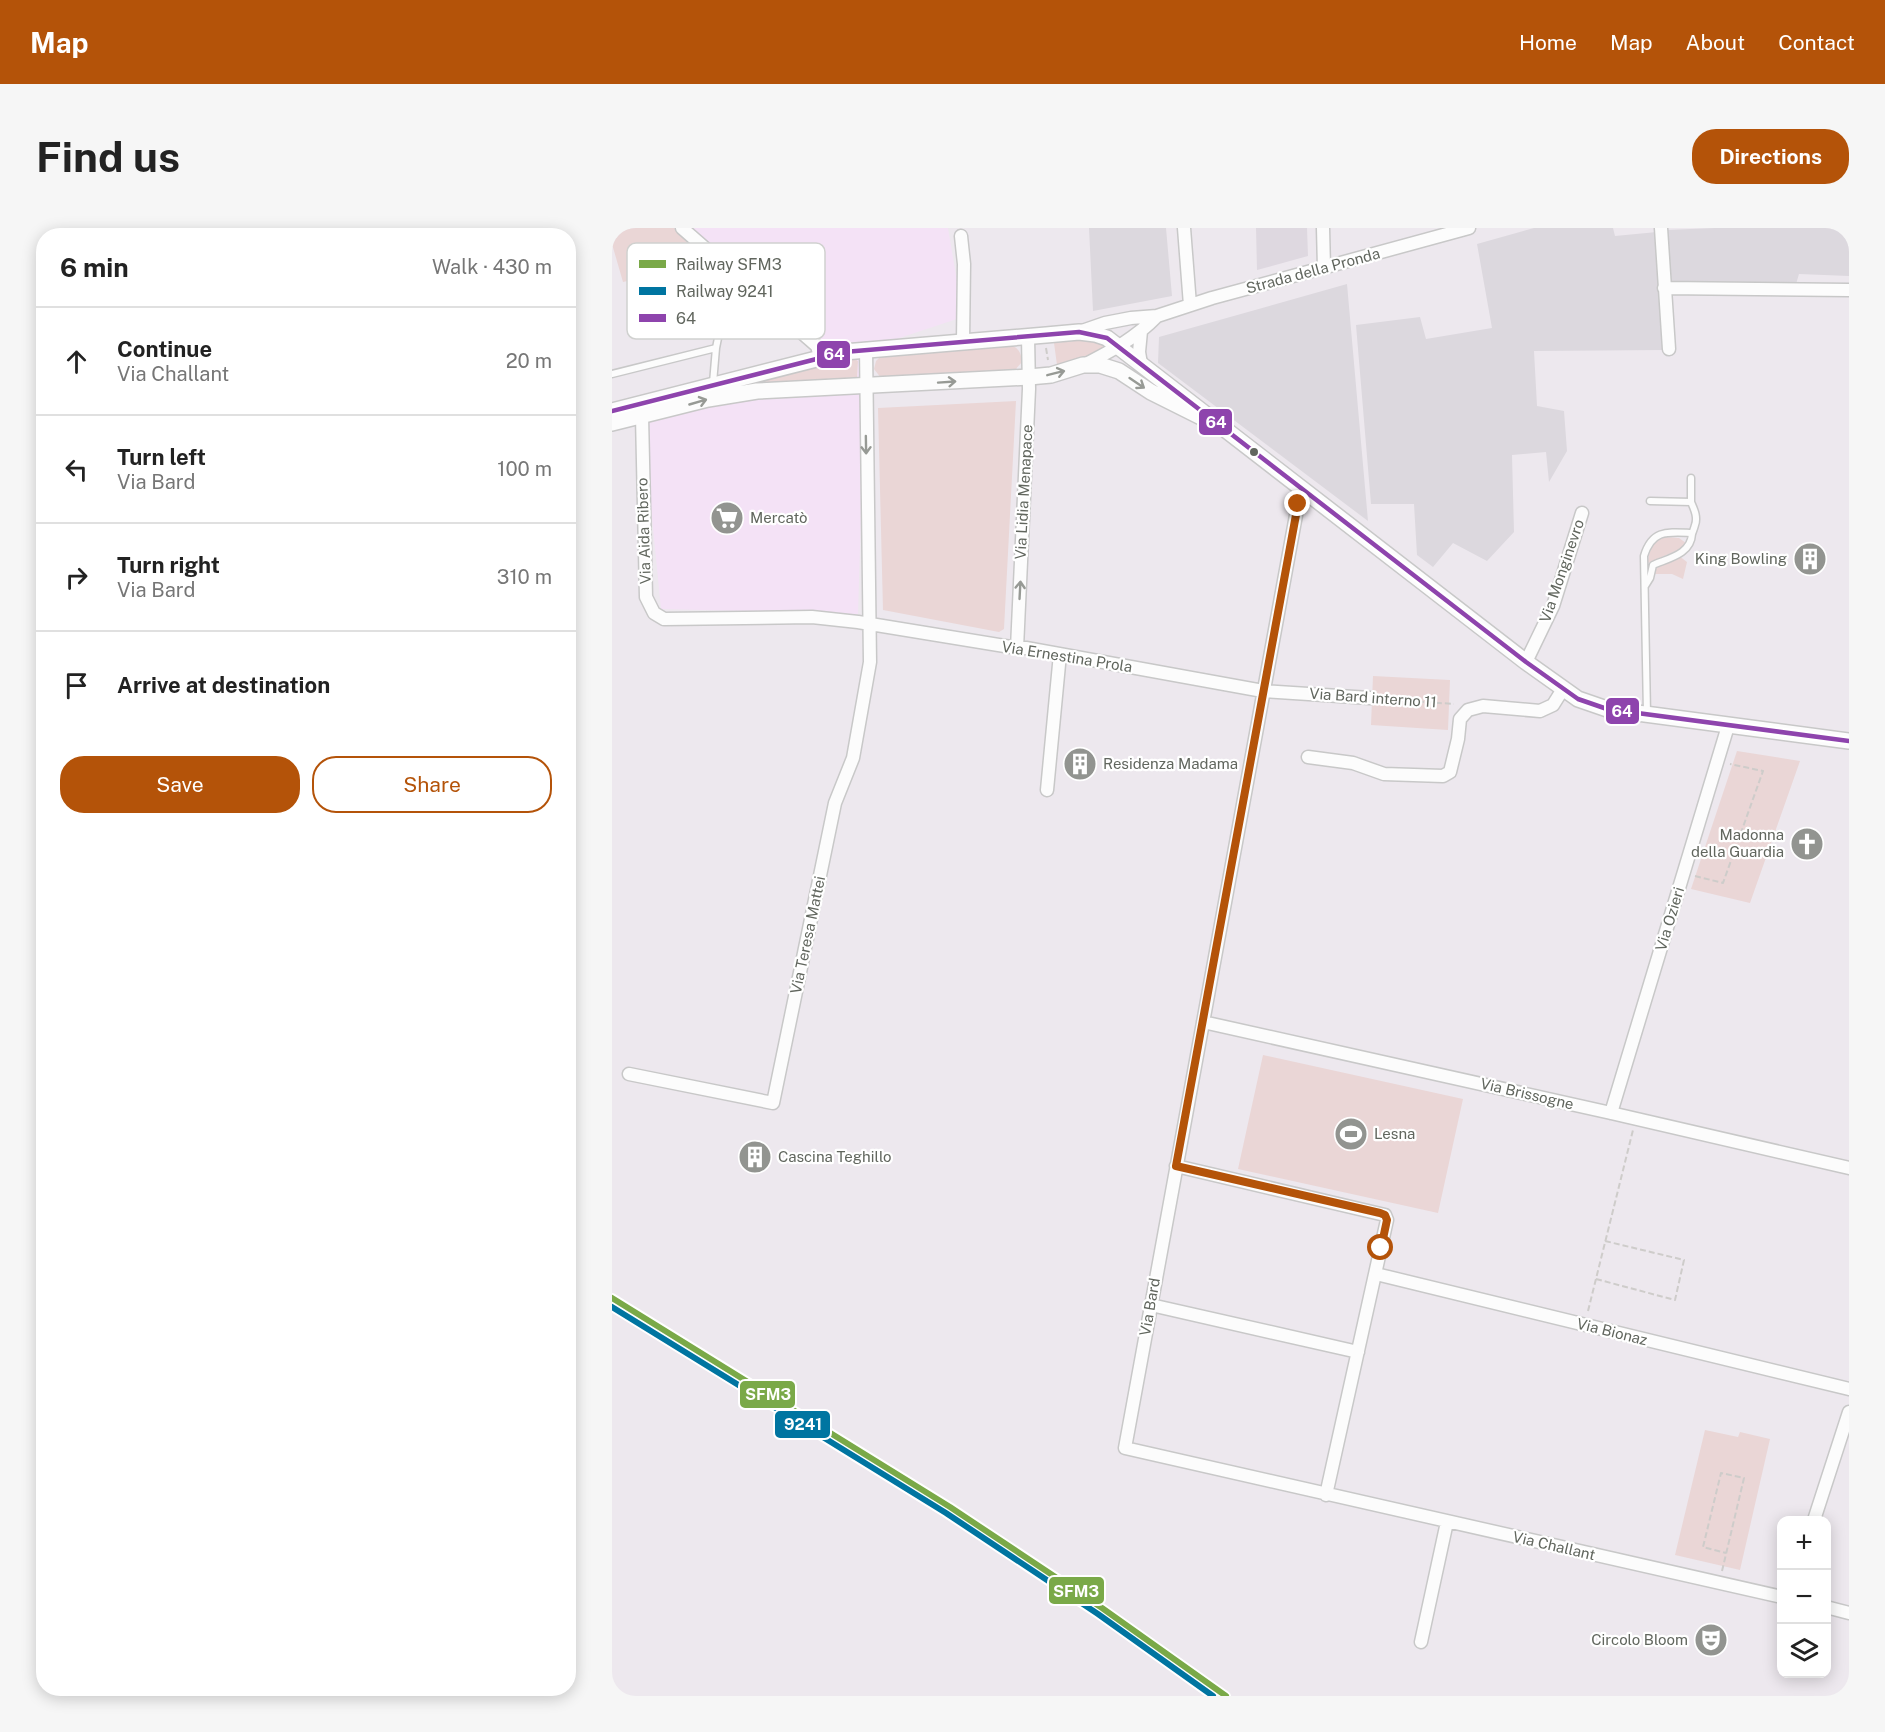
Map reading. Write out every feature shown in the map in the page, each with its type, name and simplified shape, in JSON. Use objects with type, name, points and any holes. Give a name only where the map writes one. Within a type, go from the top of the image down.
[{"type":"street","points":[[682,228],[699,243]]},
{"type":"street","points":[[1184,228],[1190,305]]},
{"type":"street","points":[[1323,228],[1324,268]]},
{"type":"street","name":"Strada della Pronda","points":[[612,411],[820,357],[866,349],[1079,332],[1105,323],[1157,316],[1469,228]]},
{"type":"street","points":[[1661,228],[1668,349]]},
{"type":"street","points":[[962,231],[963,341]]},
{"type":"street","points":[[1664,288],[1849,290]]},
{"type":"street","name":"Strada della Pronda","points":[[1083,365],[1119,347],[1157,316]]},
{"type":"street","points":[[1141,331],[1139,352],[1141,364]]},
{"type":"street","points":[[1079,332],[1107,338],[1526,662],[1563,689],[1592,705],[1647,715],[1849,741]]},
{"type":"street","name":"Via Lidia Menapace","points":[[1017,648],[1029,377],[1028,336]]},
{"type":"street","points":[[809,339],[817,346],[820,357]]},
{"type":"street","points":[[865,387],[866,349]]},
{"type":"street","points":[[612,423],[708,399],[757,391],[1029,377],[1051,375],[1083,365],[1100,365],[1112,368],[1151,392],[1217,425]]},
{"type":"street","name":"Via Teresa Mattei","points":[[629,1074],[773,1103],[835,803],[853,758],[870,662],[865,387]]},
{"type":"street","name":"Via Aida Ribero","points":[[642,416],[646,597],[654,613],[664,619],[791,616],[856,621],[870,625]]},
{"type":"street","name":"Via Bard","points":[[1125,1448],[1301,488]]},
{"type":"street","name":"Via Monginevro","points":[[1526,662],[1553,606],[1582,513]]},
{"type":"street","name":"Via Ernestina Prola","points":[[870,625],[1026,648],[1263,691]]},
{"type":"street","points":[[1047,790],[1060,654]]},
{"type":"street","points":[[1308,757],[1353,763],[1384,774],[1443,776],[1450,772],[1460,719],[1468,710],[1483,706],[1540,711],[1552,705],[1563,689]]},
{"type":"street","name":"Via Bard interno 11","points":[[1263,691],[1370,698]]},
{"type":"street","name":"Via Ozieri","points":[[1611,1113],[1728,726]]},
{"type":"street","name":"Via Brissogne","points":[[1203,1022],[1636,1118],[1849,1168]]},
{"type":"street","points":[[1176,1166],[1385,1215],[1387,1220],[1376,1274],[1326,1494]]},
{"type":"street","name":"Via Bionaz","points":[[1376,1274],[1849,1389]]},
{"type":"street","points":[[1150,1305],[1358,1352]]},
{"type":"street","points":[[1816,1516],[1849,1412]]},
{"type":"street","name":"Via Challant","points":[[1125,1448],[1777,1596]]},
{"type":"street","points":[[1421,1642],[1447,1522]]},
{"type":"street","points":[[1831,1608],[1849,1612]]},
{"type":"lane","points":[[713,385],[718,339]]},
{"type":"lane","points":[[612,374],[716,348]]},
{"type":"lane","points":[[1645,587],[1653,565],[1687,550],[1693,540],[1692,533],[1696,517],[1690,502],[1691,478]]},
{"type":"lane","points":[[1650,501],[1690,502]]},
{"type":"lane","points":[[1647,715],[1644,556],[1648,544],[1658,534],[1692,533]]},
{"type":"path","points":[[1046,335],[1046,356],[1051,375]]},
{"type":"path","name":"Via Bard interno 11","points":[[1370,698],[1483,706]]},
{"type":"path","points":[[1409,700],[1483,706]]},
{"type":"path","points":[[1684,873],[1723,883],[1763,771],[1718,761]]},
{"type":"path","points":[[1584,1325],[1636,1118]]},
{"type":"path","points":[[1596,1279],[1675,1300],[1684,1260],[1605,1241]]},
{"type":"path","points":[[1719,1583],[1744,1478],[1721,1473],[1704,1548],[1726,1552]]},
{"type":"shaded area","points":[[612,228],[674,228],[689,243],[627,243],[627,281],[623,282],[612,244]]},
{"type":"shaded area","points":[[680,228],[948,228],[963,317],[866,349],[858,614],[661,609],[642,416],[820,357],[800,339],[825,339],[825,243],[696,243]]},
{"type":"shaded area","points":[[1089,228],[1166,228],[1172,296],[1093,311]]},
{"type":"shaded area","points":[[1256,228],[1307,228],[1308,256],[1257,270]]},
{"type":"shaded area","points":[[1534,228],[1613,228],[1615,236],[1657,232],[1664,350],[1534,351],[1537,406],[1564,411],[1567,451],[1549,482],[1546,452],[1512,455],[1514,532],[1487,561],[1453,543],[1433,567],[1417,555],[1414,504],[1371,504],[1356,325],[1420,317],[1426,339],[1492,328],[1477,244]]},
{"type":"shaded area","points":[[1849,228],[1849,276],[1799,274],[1796,284],[1669,285],[1666,230]]},
{"type":"shaded area","points":[[1347,284],[1368,521],[1158,363],[1159,337]]},
{"type":"shaded area","points":[[1094,339],[1108,344],[1108,350],[1057,365],[1054,343]]},
{"type":"shaded area","points":[[1010,344],[1019,351],[1022,359],[1015,370],[881,378],[874,369],[876,361],[881,356]]},
{"type":"shaded area","points":[[855,359],[858,361],[857,379],[738,383],[824,362]]},
{"type":"shaded area","points":[[1016,401],[1004,629],[999,632],[883,610],[878,408]]},
{"type":"shaded area","points":[[1665,537],[1679,538],[1686,543],[1680,549],[1648,563],[1652,547]]},
{"type":"shaded area","points":[[1679,556],[1687,562],[1683,579],[1672,574],[1654,574],[1658,565]]},
{"type":"shaded area","points":[[1373,676],[1450,680],[1448,730],[1371,725]]},
{"type":"shaded area","points":[[1737,751],[1800,761],[1750,903],[1691,889]]},
{"type":"shaded area","name":"Lesna","points":[[1263,1055],[1463,1099],[1438,1213],[1238,1169]]},
{"type":"shaded area","points":[[1705,1430],[1738,1437],[1740,1432],[1770,1439],[1740,1570],[1675,1555]]},
{"type":"rail line","name":"SFM3","points":[[612,1298],[950,1507],[1102,1608],[1226,1696]]},
{"type":"rail line","name":"9241","points":[[612,1307],[946,1513],[1098,1614],[1213,1696]]},
{"type":"transit line","name":"64","points":[[612,411],[844,352],[1079,332],[1107,338],[1526,662],[1578,699],[1607,709],[1849,741]]},
{"type":"place","name":"Mercatò","points":[[727,518]]},
{"type":"place","name":"King Bowling","points":[[1810,559]]},
{"type":"place","name":"Residenza Madama","points":[[1080,764]]},
{"type":"place","name":"Madonna della Guardia","points":[[1807,844]]},
{"type":"place","name":"Lesna","points":[[1351,1134]]},
{"type":"place","name":"Cascina Teghillo","points":[[755,1157]]},
{"type":"place","name":"Circolo Bloom","points":[[1711,1640]]},
{"type":"route","points":[[1298,504],[1176,1166],[1385,1215],[1387,1220],[1381,1248]]}]
